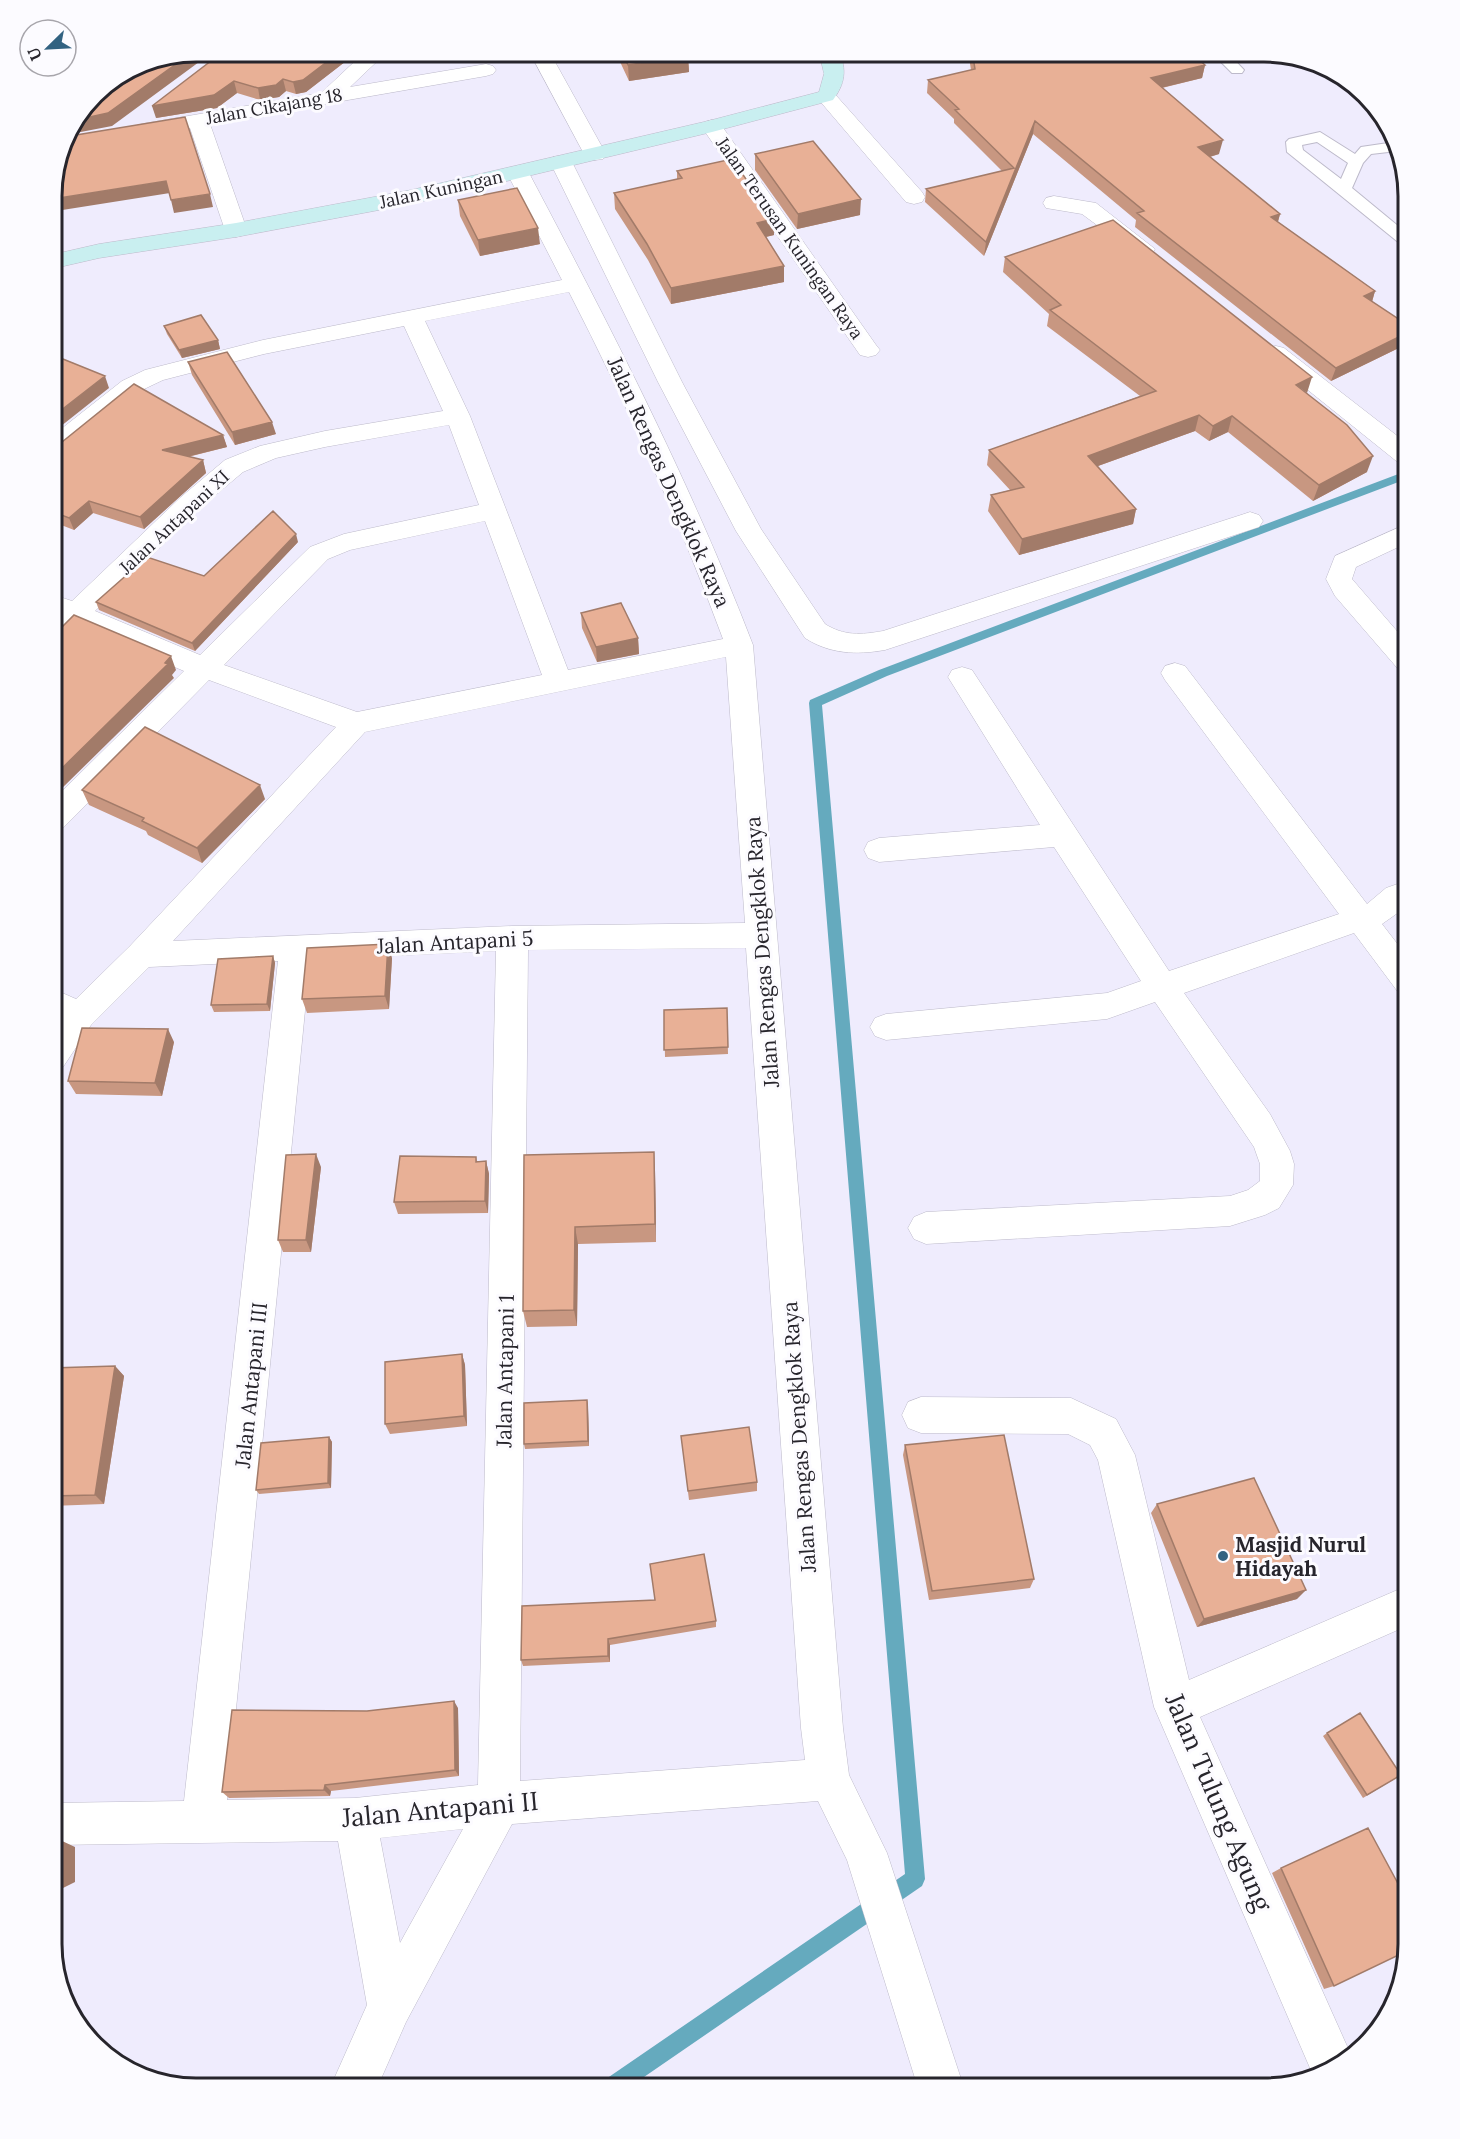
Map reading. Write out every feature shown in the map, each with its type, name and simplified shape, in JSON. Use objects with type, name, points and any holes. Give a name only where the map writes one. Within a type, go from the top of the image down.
[{"type":"street","points":[[328,97],[366,62]]},
{"type":"street","points":[[545,62],[595,154]]},
{"type":"street","points":[[834,62],[834,82],[826,96],[914,197]]},
{"type":"street","name":"Jalan Cikajang 18","points":[[153,107],[124,131],[486,70]]},
{"type":"street","name":"Jalan Kuningan","points":[[62,259],[99,251],[236,230],[411,197],[712,126],[826,96]]},
{"type":"street","points":[[198,120],[236,230]]},
{"type":"street","name":"Jalan Terusan Kuningan Raya","points":[[712,126],[868,350]]},
{"type":"street","points":[[561,162],[670,382],[748,531],[815,631],[825,639],[842,644],[885,640],[1250,521]]},
{"type":"street","name":"Jalan Rengas Dengklok Raya","points":[[518,173],[648,428],[696,535],[739,645],[822,1728],[829,1779],[866,1854],[938,2078]]},
{"type":"street","points":[[1054,203],[1088,208],[1163,263]]},
{"type":"street","points":[[62,441],[131,386],[154,375],[263,347],[576,284]]},
{"type":"street","points":[[411,316],[458,416],[560,683]]},
{"type":"street","points":[[1261,341],[1398,449]]},
{"type":"street","name":"Jalan Antapani XI","points":[[62,627],[190,503],[234,466],[269,452],[325,439],[458,416]]},
{"type":"street","points":[[62,810],[319,553],[344,543],[494,510]]},
{"type":"street","points":[[1398,537],[1344,562],[1339,579],[1398,650]]},
{"type":"street","points":[[62,608],[204,668],[356,723],[739,645]]},
{"type":"street","points":[[1175,673],[1369,916],[1398,965]]},
{"type":"street","points":[[926,1228],[1230,1211],[1259,1203],[1274,1190],[1278,1177],[1272,1145],[1161,987],[1061,835],[962,677]]},
{"type":"street","points":[[62,1044],[80,1016],[141,955],[356,723]]},
{"type":"street","points":[[879,850],[1061,835]]},
{"type":"street","points":[[886,1027],[1107,1006],[1369,916],[1398,897]]},
{"type":"street","points":[[1369,916],[1398,915]]},
{"type":"street","name":"Jalan Antapani 5","points":[[141,955],[513,938],[760,935]]},
{"type":"street","name":"Jalan Antapani 1","points":[[500,1804],[498,1742],[513,938]]},
{"type":"street","name":"Jalan Antapani III","points":[[202,1820],[220,1682],[296,949]]},
{"type":"street","points":[[62,1006],[80,1016]]},
{"type":"street","name":"Jalan Tulung Agung","points":[[921,1415],[1071,1416],[1103,1432],[1116,1455],[1175,1707],[1330,2061]]},
{"type":"street","points":[[1175,1707],[1398,1610]]},
{"type":"street","name":"Jalan Antapani II","points":[[61,1824],[355,1819],[500,1804],[829,1779]]},
{"type":"street","points":[[358,2077],[390,2006],[500,1804]]},
{"type":"street","points":[[355,1819],[390,2006]]},
{"type":"lane","points":[[1229,62],[1237,70]]},
{"type":"lane","points":[[1356,162],[1320,137],[1294,142],[1295,152],[1398,234]]},
{"type":"lane","points":[[1344,189],[1356,162],[1366,150],[1389,148]]},
{"type":"building","points":[[210,62],[327,62],[303,80],[293,82],[283,79],[276,85],[258,88],[234,81],[214,95],[152,106]]},
{"type":"building","points":[[626,62],[648,62],[628,65]]},
{"type":"building","points":[[974,62],[1202,62],[1205,65],[1151,78],[1223,140],[1198,147],[1280,214],[1271,217],[1375,291],[1364,296],[1398,319],[1398,337],[1336,368],[1137,213],[1144,211],[1035,121],[986,242],[926,189],[1014,168],[955,110],[959,109],[928,80],[975,69]]},
{"type":"building","points":[[177,63],[108,113],[87,118],[101,101],[128,79],[152,69]]},
{"type":"building","points":[[185,117],[210,194],[171,200],[166,181],[62,197],[66,161],[76,135]]},
{"type":"building","points":[[813,141],[861,199],[798,214],[755,154]]},
{"type":"building","points":[[732,159],[774,219],[757,223],[784,266],[671,288],[647,244],[614,193],[682,178],[677,171]]},
{"type":"building","points":[[517,188],[538,228],[478,240],[458,200]]},
{"type":"building","points":[[1113,220],[1312,377],[1296,385],[1347,425],[1373,456],[1319,485],[1232,416],[1213,426],[1199,415],[1088,456],[1136,509],[1022,539],[991,495],[1024,487],[989,450],[1156,391],[1050,310],[1061,305],[1005,257]]},
{"type":"building","points":[[201,315],[218,340],[179,350],[164,326]]},
{"type":"building","points":[[227,352],[272,422],[232,432],[188,362]]},
{"type":"building","points":[[62,359],[105,376],[62,410]]},
{"type":"building","points":[[134,384],[223,435],[162,450],[203,460],[140,517],[89,501],[69,518],[62,515],[62,442]]},
{"type":"building","points":[[273,511],[296,534],[192,643],[96,602],[147,557],[204,576]]},
{"type":"building","points":[[621,603],[638,638],[596,647],[581,613]]},
{"type":"building","points":[[74,615],[171,656],[165,663],[168,664],[62,769],[62,627]]},
{"type":"building","points":[[145,727],[260,785],[197,848],[142,821],[144,818],[82,790]]},
{"type":"building","points":[[388,944],[385,996],[302,999],[307,948]]},
{"type":"building","points":[[273,956],[267,1004],[211,1005],[218,959]]},
{"type":"building","points":[[727,1008],[728,1047],[664,1050],[664,1010]]},
{"type":"building","points":[[82,1028],[168,1029],[155,1083],[68,1081]]},
{"type":"building","points":[[654,1152],[655,1224],[575,1227],[574,1310],[523,1311],[524,1155]]},
{"type":"building","points":[[316,1154],[306,1240],[278,1240],[286,1155]]},
{"type":"building","points":[[400,1156],[476,1157],[476,1162],[486,1161],[485,1201],[394,1202]]},
{"type":"building","points":[[462,1354],[464,1416],[385,1424],[385,1362]]},
{"type":"building","points":[[115,1366],[95,1495],[61,1496],[61,1368]]},
{"type":"building","points":[[587,1400],[588,1441],[524,1444],[524,1403]]},
{"type":"building","points":[[749,1427],[757,1482],[688,1491],[681,1436]]},
{"type":"building","points":[[1004,1435],[1034,1579],[932,1591],[905,1445]]},
{"type":"building","points":[[329,1437],[328,1483],[256,1490],[261,1443]]},
{"type":"building","name":"Masjid Nurul Hidayah","points":[[1254,1478],[1306,1590],[1204,1619],[1157,1504]]},
{"type":"building","points":[[704,1554],[716,1621],[608,1639],[608,1656],[521,1660],[522,1606],[655,1600],[650,1564]]},
{"type":"building","points":[[454,1701],[455,1770],[325,1785],[324,1790],[222,1792],[232,1710],[367,1711]]},
{"type":"building","points":[[1360,1713],[1398,1770],[1398,1777],[1367,1795],[1327,1733]]},
{"type":"building","points":[[1368,1828],[1398,1884],[1397,1956],[1334,1986],[1281,1868]]},
{"type":"waterway","points":[[625,2077],[915,1879],[815,703],[883,673],[1398,478]]},
{"type":"place","name":"Masjid Nurul Hidayah","points":[[1223,1556]]}]
